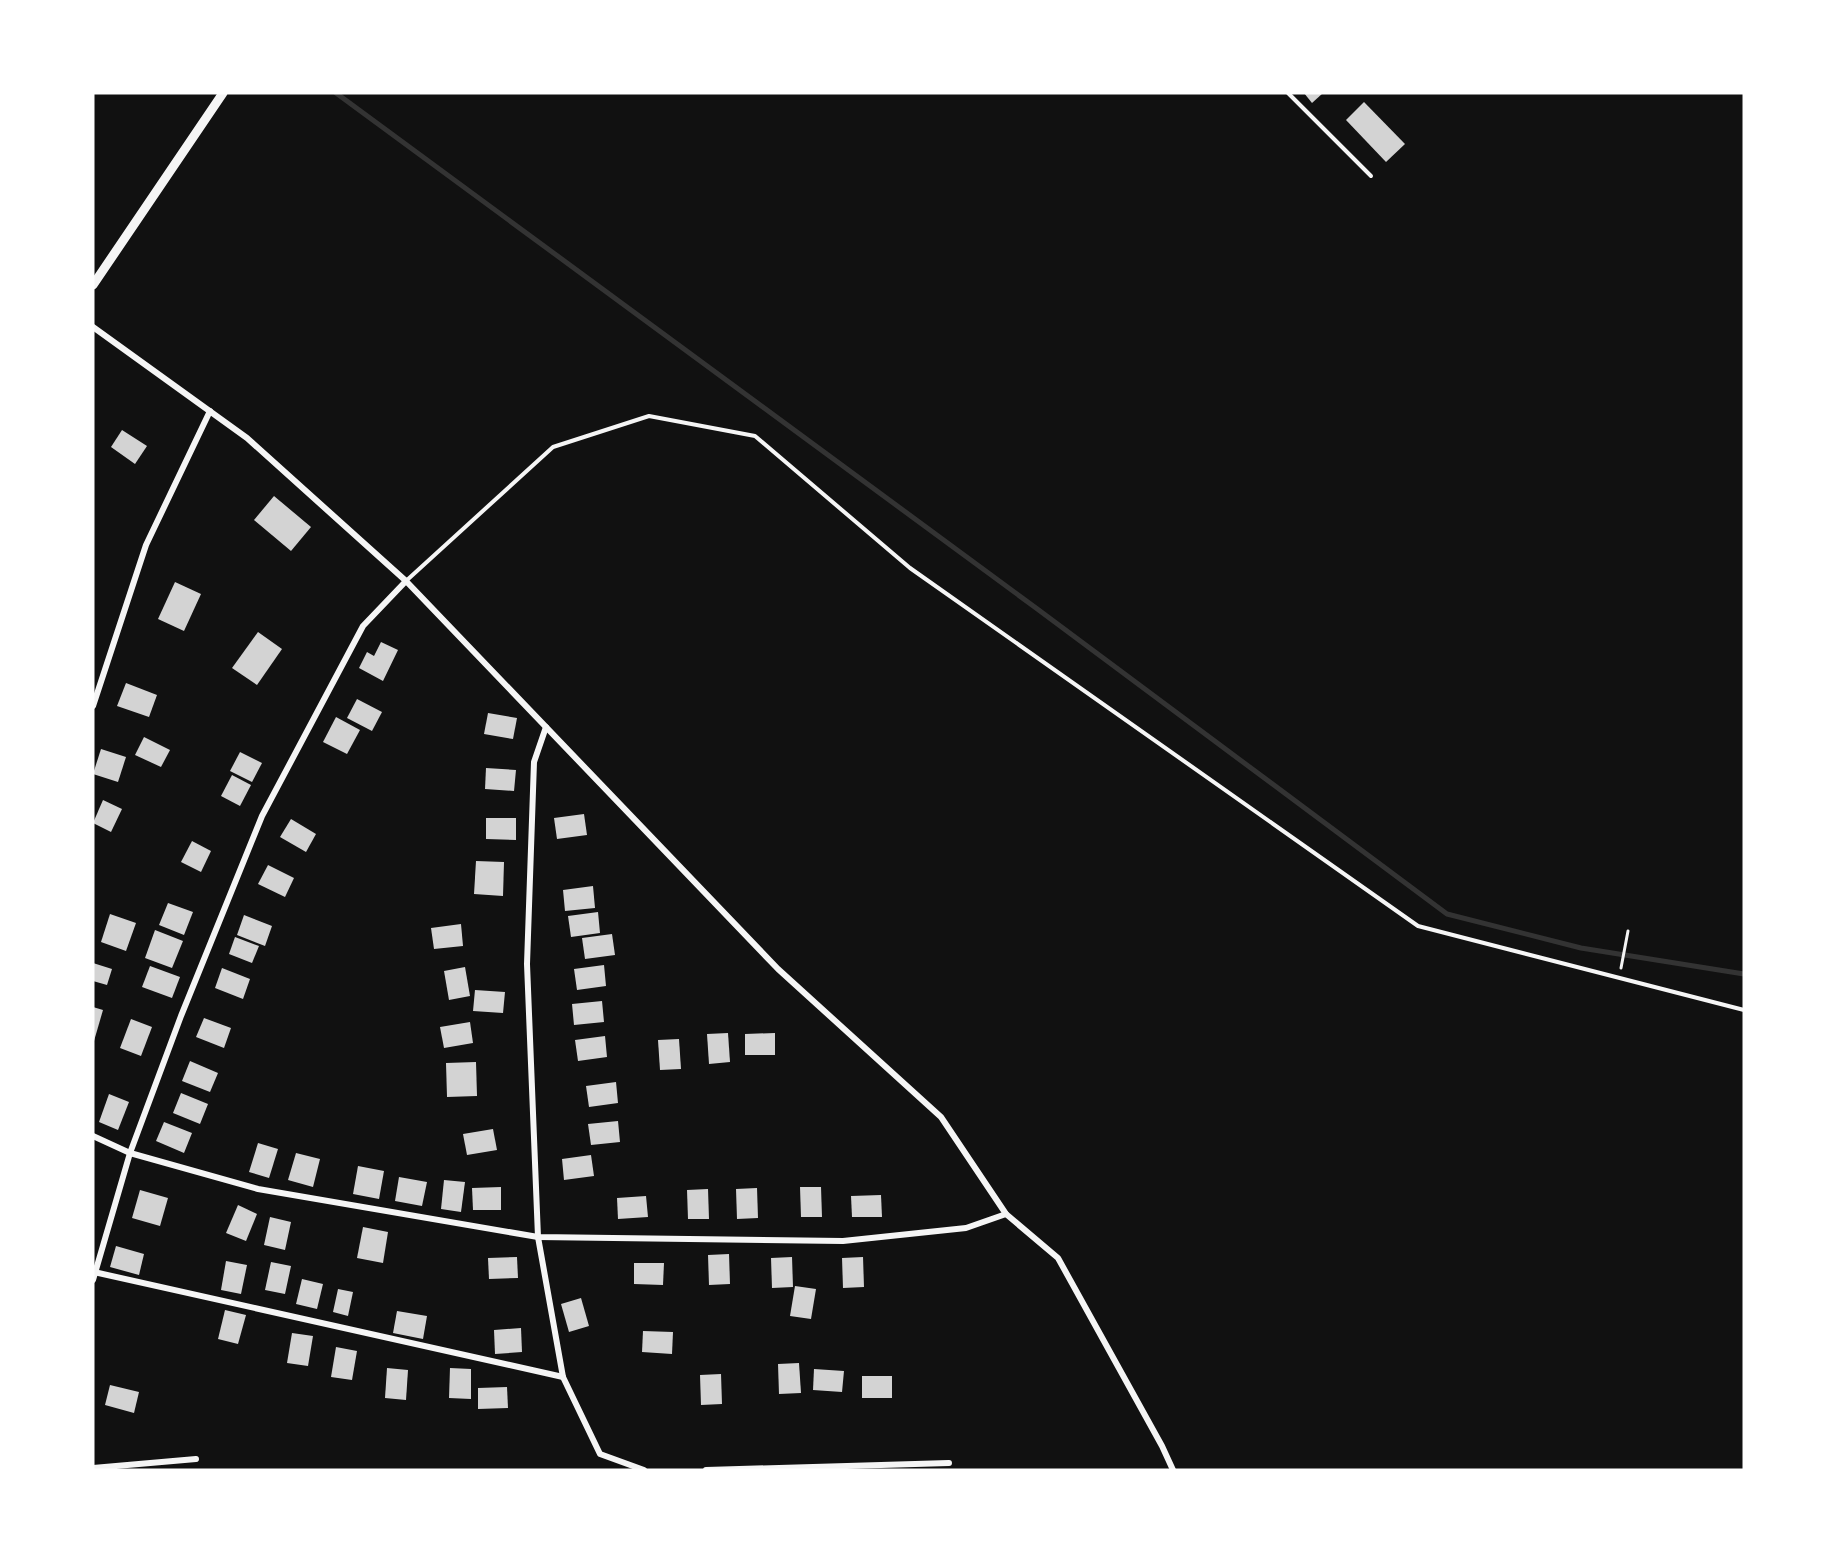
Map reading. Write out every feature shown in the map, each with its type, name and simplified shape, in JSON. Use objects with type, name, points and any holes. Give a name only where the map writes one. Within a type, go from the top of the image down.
[{"type":"street","points":[[93,284],[221,94]]},
{"type":"street","points":[[93,327],[248,438],[406,581],[778,969],[940,1117],[1006,1214],[1058,1258],[1173,1470]]},
{"type":"street","points":[[93,706],[146,545],[210,411]]},
{"type":"street","points":[[93,1280],[130,1153],[181,1016],[262,816],[363,626],[406,581]]},
{"type":"street","points":[[546,727],[534,762],[527,964],[538,1237],[563,1377],[600,1454],[644,1470]]},
{"type":"street","points":[[93,1136],[130,1153],[258,1189],[538,1237],[843,1241],[966,1228],[1006,1214]]},
{"type":"street","points":[[94,1272],[563,1377]]},
{"type":"street","points":[[93,1468],[196,1459]]},
{"type":"street","points":[[706,1470],[949,1463]]},
{"type":"lane","points":[[1288,93],[1371,176]]},
{"type":"lane","points":[[406,581],[553,447],[649,416],[755,436],[910,568],[1418,926],[1744,1010]]},
{"type":"path","points":[[1620,974],[1628,931]]},
{"type":"building","points":[[1304,93],[1323,93],[1312,103]]},
{"type":"building","points":[[1364,102],[1405,144],[1386,162],[1346,120]]},
{"type":"building","points":[[122,430],[147,446],[135,464],[111,447]]},
{"type":"building","points":[[274,496],[311,527],[291,551],[254,520]]},
{"type":"building","points":[[175,582],[201,594],[184,631],[158,619]]},
{"type":"building","points":[[258,632],[282,649],[257,685],[232,668]]},
{"type":"building","points":[[381,642],[398,650],[383,681],[359,668],[367,652],[374,656]]},
{"type":"building","points":[[126,683],[157,695],[149,717],[117,706]]},
{"type":"building","points":[[357,699],[382,712],[372,731],[347,718]]},
{"type":"building","points":[[488,713],[517,718],[513,739],[484,734]]},
{"type":"building","points":[[336,717],[360,730],[347,754],[323,742]]},
{"type":"building","points":[[144,737],[170,750],[161,767],[135,755]]},
{"type":"building","points":[[101,749],[126,757],[118,782],[93,774]]},
{"type":"building","points":[[240,752],[262,763],[252,782],[230,771]]},
{"type":"building","points":[[486,768],[516,770],[514,791],[485,789]]},
{"type":"building","points":[[232,775],[251,785],[240,806],[221,796]]},
{"type":"building","points":[[103,800],[122,809],[111,832],[93,823]]},
{"type":"building","points":[[584,814],[587,835],[557,839],[554,818]]},
{"type":"building","points":[[486,818],[516,818],[516,840],[486,839]]},
{"type":"building","points":[[291,819],[316,834],[306,852],[280,837]]},
{"type":"building","points":[[192,841],[211,851],[201,872],[181,862]]},
{"type":"building","points":[[476,861],[504,862],[503,896],[474,894]]},
{"type":"building","points":[[268,865],[294,878],[285,897],[258,884]]},
{"type":"building","points":[[593,886],[595,908],[565,911],[563,890]]},
{"type":"building","points":[[168,903],[193,912],[184,935],[159,925]]},
{"type":"building","points":[[598,912],[600,933],[571,937],[568,916]]},
{"type":"building","points":[[110,914],[136,923],[126,951],[101,942]]},
{"type":"building","points":[[244,915],[272,926],[265,946],[237,935]]},
{"type":"building","points":[[461,924],[463,946],[434,949],[431,928]]},
{"type":"building","points":[[155,930],[183,941],[172,968],[145,958]]},
{"type":"building","points":[[612,934],[615,955],[585,959],[582,938]]},
{"type":"building","points":[[235,937],[259,946],[252,963],[229,954]]},
{"type":"building","points":[[93,963],[112,969],[107,985],[93,981]]},
{"type":"building","points":[[604,965],[606,986],[577,990],[574,969]]},
{"type":"building","points":[[150,966],[180,977],[172,998],[142,987]]},
{"type":"building","points":[[465,967],[470,996],[449,1000],[444,971]]},
{"type":"building","points":[[222,968],[250,979],[243,999],[215,988]]},
{"type":"building","points":[[475,990],[505,992],[503,1013],[473,1011]]},
{"type":"building","points":[[602,1001],[604,1022],[574,1025],[572,1004]]},
{"type":"building","points":[[93,1007],[103,1010],[94,1041],[93,1041]]},
{"type":"building","points":[[204,1018],[231,1028],[224,1048],[196,1037]]},
{"type":"building","points":[[131,1019],[152,1027],[141,1056],[120,1048]]},
{"type":"building","points":[[470,1022],[473,1043],[444,1048],[440,1027]]},
{"type":"building","points":[[728,1033],[730,1062],[709,1064],[707,1034]]},
{"type":"building","points":[[775,1033],[775,1055],[745,1055],[745,1034]]},
{"type":"building","points":[[605,1036],[607,1057],[578,1061],[575,1040]]},
{"type":"building","points":[[679,1039],[681,1069],[660,1070],[658,1040]]},
{"type":"building","points":[[190,1061],[218,1073],[210,1092],[182,1081]]},
{"type":"building","points":[[476,1062],[477,1096],[447,1097],[446,1063]]},
{"type":"building","points":[[616,1082],[618,1103],[589,1107],[586,1086]]},
{"type":"building","points":[[181,1093],[208,1104],[200,1124],[173,1113]]},
{"type":"building","points":[[109,1094],[129,1102],[118,1130],[99,1122]]},
{"type":"building","points":[[618,1121],[620,1142],[591,1145],[588,1124]]},
{"type":"building","points":[[164,1122],[192,1133],[184,1153],[156,1141]]},
{"type":"building","points":[[493,1129],[497,1150],[467,1155],[463,1134]]},
{"type":"building","points":[[258,1143],[278,1149],[269,1178],[249,1172]]},
{"type":"building","points":[[296,1153],[320,1159],[313,1187],[288,1180]]},
{"type":"building","points":[[591,1155],[594,1176],[564,1180],[562,1159]]},
{"type":"building","points":[[358,1166],[384,1171],[379,1199],[353,1194]]},
{"type":"building","points":[[399,1177],[427,1182],[422,1206],[395,1201]]},
{"type":"building","points":[[444,1180],[465,1182],[461,1212],[441,1209]]},
{"type":"building","points":[[501,1187],[501,1210],[473,1210],[472,1188]]},
{"type":"building","points":[[800,1187],[821,1187],[822,1217],[801,1217]]},
{"type":"building","points":[[757,1188],[758,1218],[737,1219],[736,1189]]},
{"type":"building","points":[[708,1189],[709,1219],[688,1219],[687,1190]]},
{"type":"building","points":[[140,1190],[168,1198],[160,1226],[132,1218]]},
{"type":"building","points":[[881,1195],[882,1217],[852,1217],[851,1196]]},
{"type":"building","points":[[646,1196],[648,1217],[618,1219],[617,1198]]},
{"type":"building","points":[[238,1205],[257,1214],[246,1241],[226,1233]]},
{"type":"building","points":[[270,1217],[291,1222],[285,1250],[264,1245]]},
{"type":"building","points":[[363,1227],[388,1232],[383,1263],[357,1258]]},
{"type":"building","points":[[116,1246],[144,1254],[139,1275],[110,1267]]},
{"type":"building","points":[[729,1254],[730,1284],[709,1285],[708,1255]]},
{"type":"building","points":[[517,1257],[518,1278],[489,1279],[488,1258]]},
{"type":"building","points":[[792,1257],[793,1287],[772,1288],[771,1258]]},
{"type":"building","points":[[863,1257],[864,1287],[843,1288],[842,1258]]},
{"type":"building","points":[[226,1261],[247,1265],[241,1294],[221,1290]]},
{"type":"building","points":[[271,1262],[291,1266],[285,1294],[265,1290]]},
{"type":"building","points":[[634,1263],[664,1263],[663,1285],[634,1284]]},
{"type":"building","points":[[302,1279],[323,1284],[317,1309],[296,1304]]},
{"type":"building","points":[[795,1286],[816,1289],[811,1319],[790,1316]]},
{"type":"building","points":[[338,1289],[353,1292],[348,1316],[333,1312]]},
{"type":"building","points":[[581,1298],[589,1326],[569,1332],[561,1304]]},
{"type":"building","points":[[225,1310],[246,1315],[238,1344],[218,1339]]},
{"type":"building","points":[[397,1311],[427,1316],[423,1339],[393,1333]]},
{"type":"building","points":[[521,1328],[522,1352],[495,1354],[494,1330]]},
{"type":"building","points":[[643,1331],[673,1332],[672,1354],[642,1352]]},
{"type":"building","points":[[292,1333],[313,1336],[308,1366],[287,1363]]},
{"type":"building","points":[[336,1347],[357,1351],[352,1380],[331,1377]]},
{"type":"building","points":[[799,1363],[801,1393],[779,1394],[778,1364]]},
{"type":"building","points":[[387,1368],[408,1370],[406,1400],[385,1398]]},
{"type":"building","points":[[450,1368],[471,1369],[471,1399],[449,1398]]},
{"type":"building","points":[[814,1369],[844,1371],[842,1392],[813,1390]]},
{"type":"building","points":[[721,1374],[722,1404],[701,1405],[700,1375]]},
{"type":"building","points":[[862,1376],[892,1376],[892,1398],[862,1398]]},
{"type":"building","points":[[110,1385],[139,1392],[134,1413],[105,1405]]},
{"type":"building","points":[[507,1387],[508,1408],[478,1409],[478,1388]]},
{"type":"waterway","points":[[336,93],[1036,608],[1447,914],[1581,948],[1744,974]]}]
